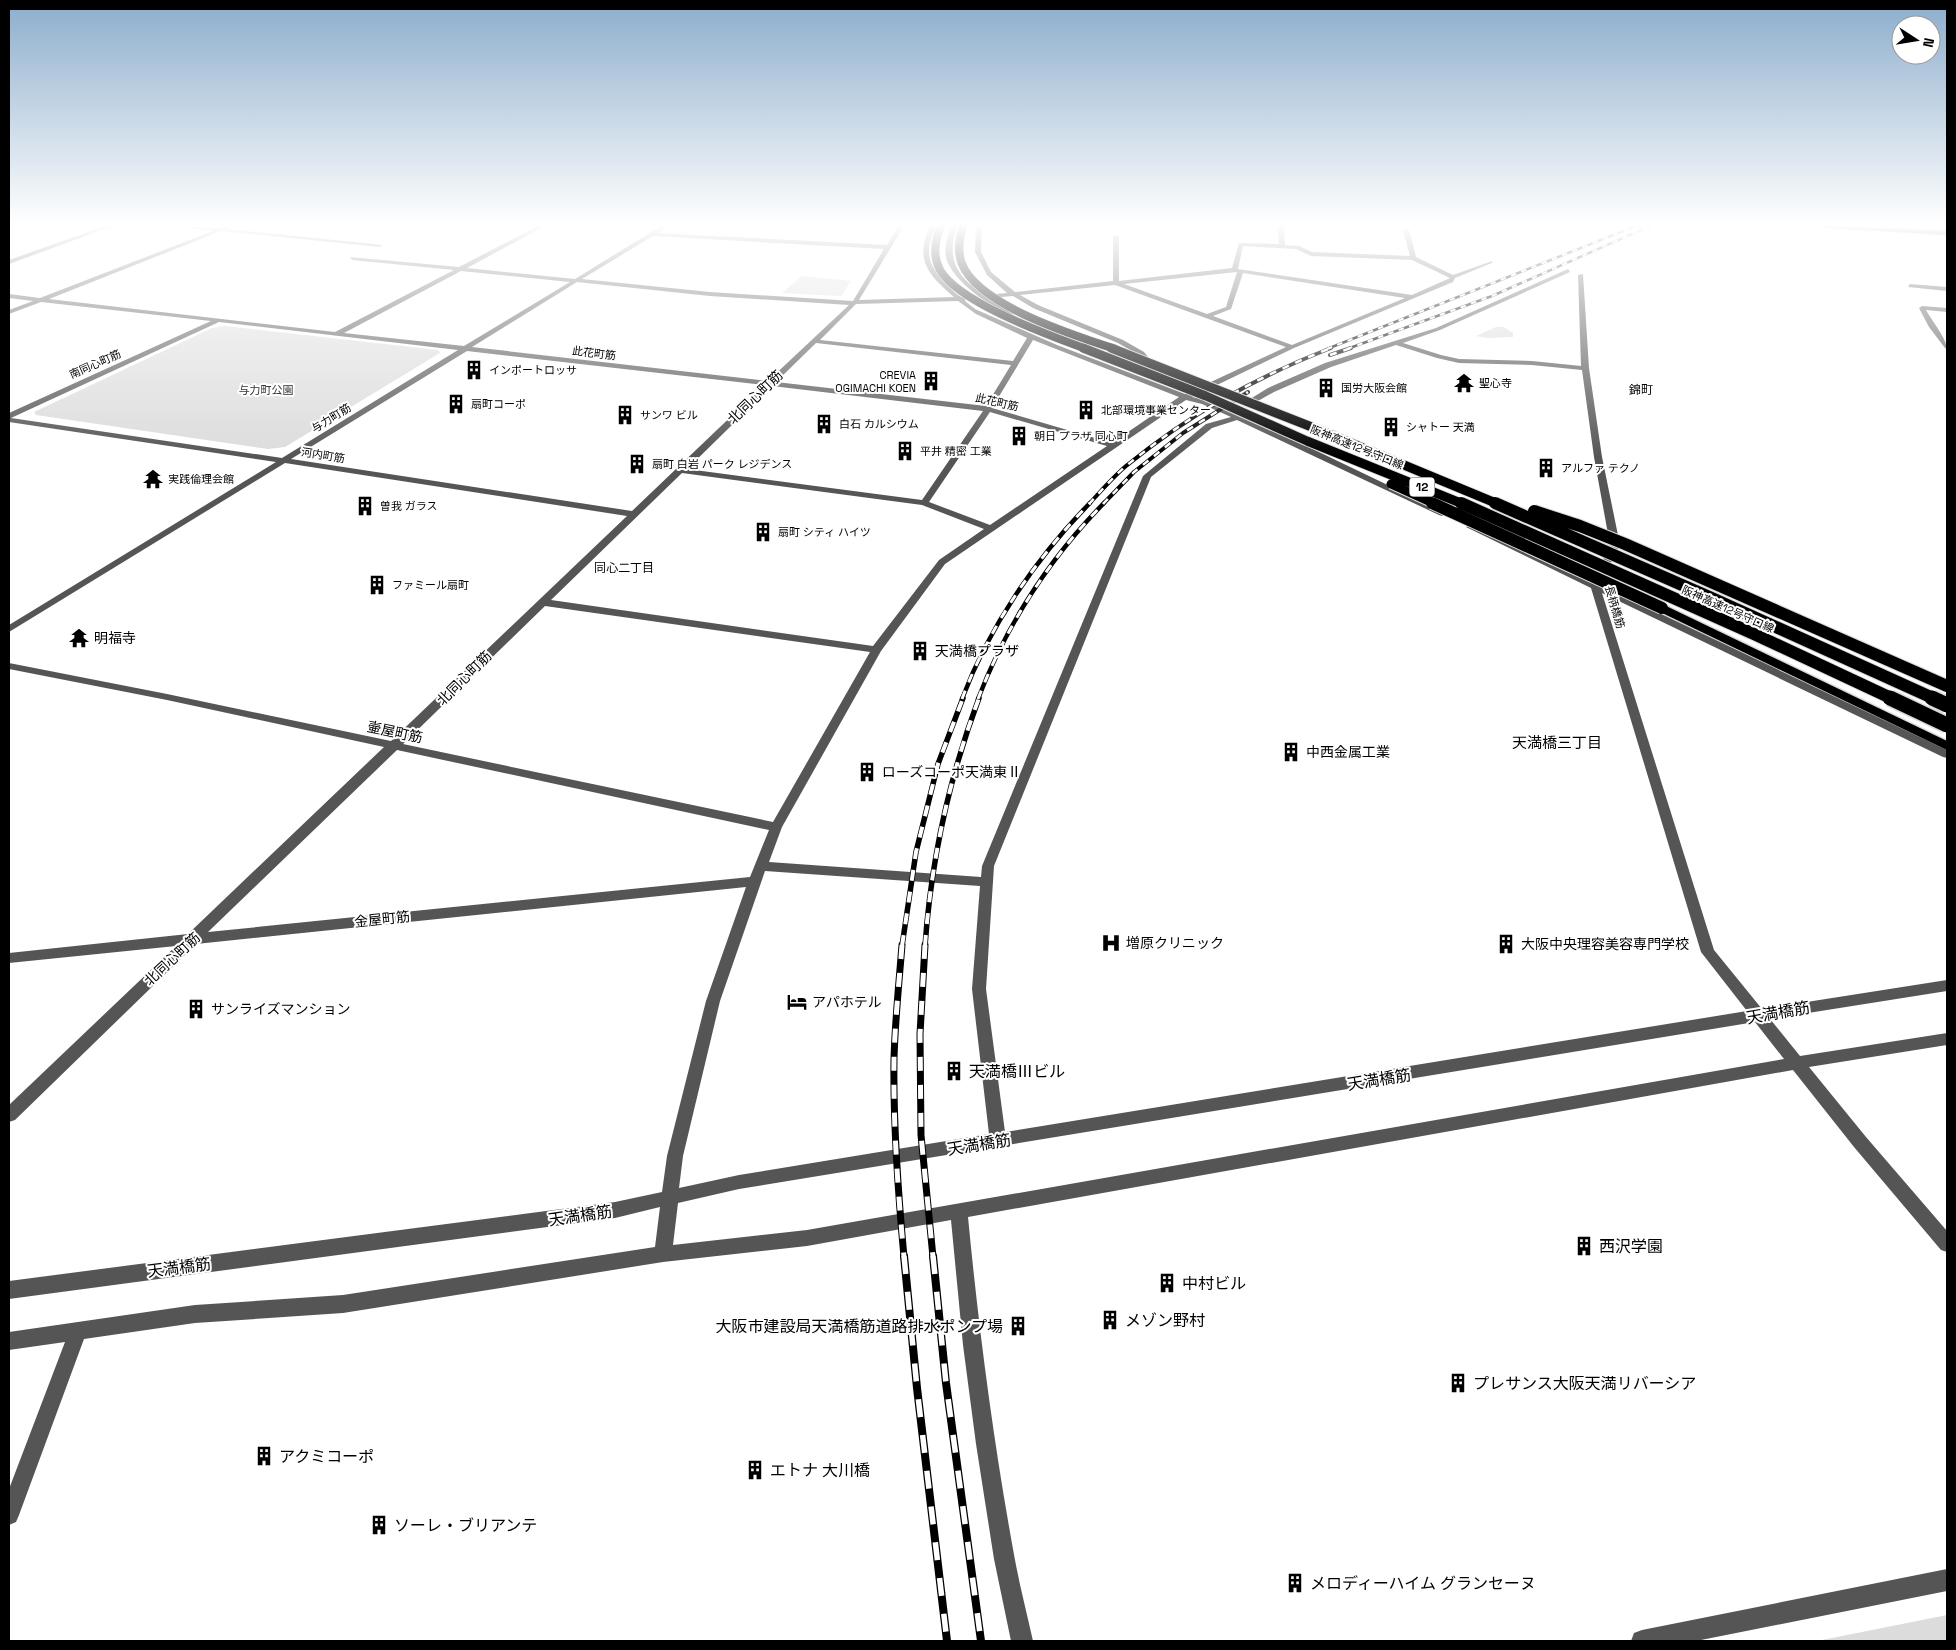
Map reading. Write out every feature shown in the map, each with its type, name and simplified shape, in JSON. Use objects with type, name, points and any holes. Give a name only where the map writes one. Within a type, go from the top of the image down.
[{"type":"highway","name":"阪神高速12号守口線","points":[[979,303],[1044,333],[1206,396],[1307,441],[1450,498],[1754,634],[1947,725]]},
{"type":"highway","name":"阪神高速12号守口線","points":[[1005,303],[1060,328],[1179,374],[1454,486],[1777,626],[1947,705]]},
{"type":"highway","points":[[1307,441],[1425,501],[1662,608],[1947,746]]},
{"type":"highway","points":[[1454,486],[1580,526],[1625,544],[1947,686]]},
{"type":"street","points":[[9,312],[32,303]]},
{"type":"street","name":"此花町筋","points":[[64,303],[988,409],[1114,446]]},
{"type":"street","points":[[336,334],[395,303]]},
{"type":"street","name":"与力町筋","points":[[9,629],[539,303]]},
{"type":"street","name":"北同心町筋","points":[[9,1115],[394,746],[540,602],[854,303]]},
{"type":"street","points":[[966,303],[977,313],[1031,337],[1185,398],[1205,402],[1239,417],[1947,754]]},
{"type":"street","points":[[977,303],[975,304],[978,310],[977,313]]},
{"type":"street","points":[[995,303],[1039,324],[1615,545],[1947,692]]},
{"type":"street","points":[[1030,303],[1141,352],[1152,367]]},
{"type":"street","points":[[1171,303],[1292,347]]},
{"type":"street","points":[[1207,316],[1229,308],[1230,303]]},
{"type":"street","points":[[663,1254],[675,1156],[713,1001],[760,866],[776,828],[876,650],[942,562],[1204,387],[1292,347],[1398,303]]},
{"type":"street","points":[[1246,404],[1271,390],[1328,366],[1438,329],[1493,303]]},
{"type":"street","points":[[1582,303],[1585,368],[1598,457],[1615,545]]},
{"type":"street","points":[[1947,310],[1922,308],[1947,347]]},
{"type":"street","name":"南同心町筋","points":[[9,416],[217,321]]},
{"type":"street","points":[[924,503],[988,409],[1031,337]]},
{"type":"street","points":[[813,341],[1014,363]]},
{"type":"street","points":[[1397,343],[1439,357],[1459,360],[1532,362],[1585,368]]},
{"type":"street","points":[[998,1141],[979,989],[988,866],[1147,476],[1209,426],[1239,417]]},
{"type":"street","name":"河内町筋","points":[[9,420],[633,514]]},
{"type":"street","points":[[679,470],[924,503],[991,529]]},
{"type":"street","name":"長柄橋筋","points":[[1615,545],[1595,586],[1708,952],[1860,1142],[1947,1244]]},
{"type":"street","points":[[540,602],[876,650]]},
{"type":"street","name":"壷屋町筋","points":[[9,666],[167,697],[776,828]]},
{"type":"street","points":[[760,866],[988,882]]},
{"type":"street","name":"金屋町筋","points":[[9,958],[755,881]]},
{"type":"street","name":"天満橋筋","points":[[9,1290],[615,1210],[739,1182],[1947,985]]},
{"type":"street","points":[[9,1341],[195,1314],[343,1304],[663,1254],[808,1238],[1798,1063],[1947,1039]]},
{"type":"street","points":[[959,1212],[976,1377],[999,1528],[1014,1612],[1022,1641]]},
{"type":"street","points":[[9,1515],[78,1330]]},
{"type":"street","points":[[1642,1641],[1947,1580]]},
{"type":"green space","name":"与力町公園","points":[[225,326],[438,350],[440,353],[285,447],[268,449],[36,415],[34,412],[212,328]]},
{"type":"green space","points":[[1496,327],[1504,327],[1513,333],[1513,337],[1487,338],[1476,336]]},
{"type":"green space","points":[[1947,1615],[1947,1641],[1817,1641]]},
{"type":"railway","points":[[1327,349],[1443,303]]},
{"type":"railway","points":[[1347,349],[1473,303]]},
{"type":"railway","points":[[1089,504],[1126,466],[1174,430],[1249,385],[1331,348]]},
{"type":"railway","points":[[1330,355],[1351,348]]},
{"type":"railway","points":[[1103,504],[1134,472],[1183,433],[1248,392]]},
{"type":"railway","points":[[962,699],[986,646],[1016,595],[1051,547],[1090,503]]},
{"type":"railway","points":[[978,699],[1002,645],[1047,570],[1104,503]]},
{"type":"railway","points":[[902,946],[916,852],[938,764],[963,698]]},
{"type":"railway","points":[[925,946],[932,883],[943,820],[950,789],[979,698]]},
{"type":"railway","points":[[902,945],[895,1030],[894,1109],[904,1257]]},
{"type":"railway","points":[[925,945],[920,1034],[921,1135],[933,1257]]},
{"type":"railway","points":[[904,1256],[917,1388],[947,1641]]},
{"type":"railway","points":[[933,1256],[946,1383],[981,1641]]},
{"type":"place","name":"インポートロッサ","points":[[474,370]]},
{"type":"place","name":"CREVIA OGIMACHI KOEN","points":[[931,381]]},
{"type":"place","name":"聖心寺","points":[[1464,383]]},
{"type":"place","name":"国労大阪会館","points":[[1326,388]]},
{"type":"place","name":"扇町コーポ","points":[[456,404]]},
{"type":"place","name":"北部環境事業センター","points":[[1086,410]]},
{"type":"place","name":"サンワ ビル","points":[[625,415]]},
{"type":"place","name":"白石 カルシウム","points":[[824,424]]},
{"type":"place","name":"シャトー 天満","points":[[1391,427]]},
{"type":"place","name":"朝日 プラザ 同心町","points":[[1019,436]]},
{"type":"place","name":"平井 精密 工業","points":[[905,451]]},
{"type":"place","name":"扇町 白岩 パーク レジデンス","points":[[637,464]]},
{"type":"place","name":"アルファ テクノ","points":[[1546,468]]},
{"type":"place","name":"実践倫理会館","points":[[153,479]]},
{"type":"place","name":"曽我 ガラス","points":[[365,506]]},
{"type":"place","name":"扇町 シティ ハイツ","points":[[763,532]]},
{"type":"place","name":"ファミール扇町","points":[[377,585]]},
{"type":"place","name":"明福寺","points":[[79,638]]},
{"type":"place","name":"天満橋プラザ","points":[[920,651]]},
{"type":"place","name":"中西金属工業","points":[[1291,752]]},
{"type":"place","name":"ローズコーポ天満東Ⅱ","points":[[867,772]]},
{"type":"place","name":"増原クリニック","points":[[1111,943]]},
{"type":"place","name":"大阪中央理容美容専門学校","points":[[1506,944]]},
{"type":"place","name":"アパホテル","points":[[797,1002]]},
{"type":"place","name":"サンライズマンション","points":[[196,1009]]},
{"type":"place","name":"天満橋Ⅲビル","points":[[954,1071]]},
{"type":"place","name":"西沢学園","points":[[1584,1246]]},
{"type":"place","name":"中村ビル","points":[[1167,1283]]},
{"type":"place","name":"メゾン野村","points":[[1110,1320]]},
{"type":"place","name":"大阪市建設局天満橋筋道路排水ポンプ場","points":[[1018,1326]]},
{"type":"place","name":"プレサンス大阪天満リバーシア","points":[[1458,1383]]},
{"type":"place","name":"アクミコーポ","points":[[264,1456]]},
{"type":"place","name":"エトナ 大川橋","points":[[755,1470]]},
{"type":"place","name":"ソーレ・ブリアンテ","points":[[379,1525]]},
{"type":"place","name":"メロディーハイム グランセーヌ","points":[[1295,1583]]},
{"type":"district","name":"錦町","points":[[1641,390]]},
{"type":"district","name":"同心二丁目","points":[[624,568]]},
{"type":"district","name":"天満橋三丁目","points":[[1557,743]]}]
